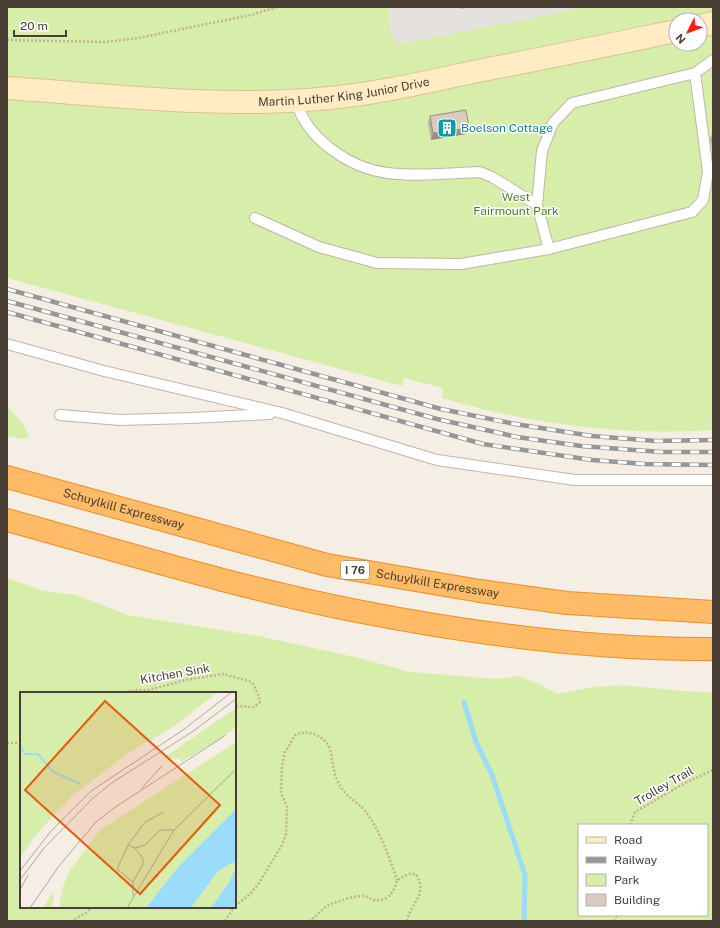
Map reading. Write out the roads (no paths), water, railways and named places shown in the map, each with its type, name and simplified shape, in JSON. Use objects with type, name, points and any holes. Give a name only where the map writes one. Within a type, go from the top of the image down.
[{"type":"highway","name":"Schuylkill Expressway","points":[[7,476],[327,565],[473,590],[567,603],[713,612]]},
{"type":"highway","points":[[7,520],[244,585],[357,611],[460,629],[565,642],[713,650]]},
{"type":"main road","name":"Martin Luther King Junior Drive","points":[[7,88],[197,101],[296,101],[353,96],[668,33]]},
{"type":"lane","points":[[549,249],[537,205],[542,151],[553,123],[572,103],[695,73],[713,60]]},
{"type":"lane","points":[[255,218],[319,247],[377,263],[461,264],[549,249],[692,212],[703,200],[708,172],[695,73]]},
{"type":"lane","points":[[296,101],[299,111],[312,132],[336,152],[356,163],[387,173],[480,172],[492,177],[537,205]]},
{"type":"lane","points":[[7,344],[104,371],[282,413],[438,460],[575,480],[713,480]]},
{"type":"lane","points":[[60,415],[120,420],[282,413]]},
{"type":"waterway","points":[[464,702],[476,742],[492,775],[525,875],[524,921]]},
{"type":"railway","points":[[7,289],[441,409],[515,424],[592,436],[656,441],[713,440]]},
{"type":"railway","points":[[7,301],[437,419],[517,437],[581,446],[661,452],[713,452]]},
{"type":"railway","points":[[7,312],[483,444],[592,460],[645,464],[713,465]]},
{"type":"place","name":"Boelson Cottage","points":[[447,128]]},
{"type":"park label","name":"West Fairmount Park","points":[[516,204]]}]
